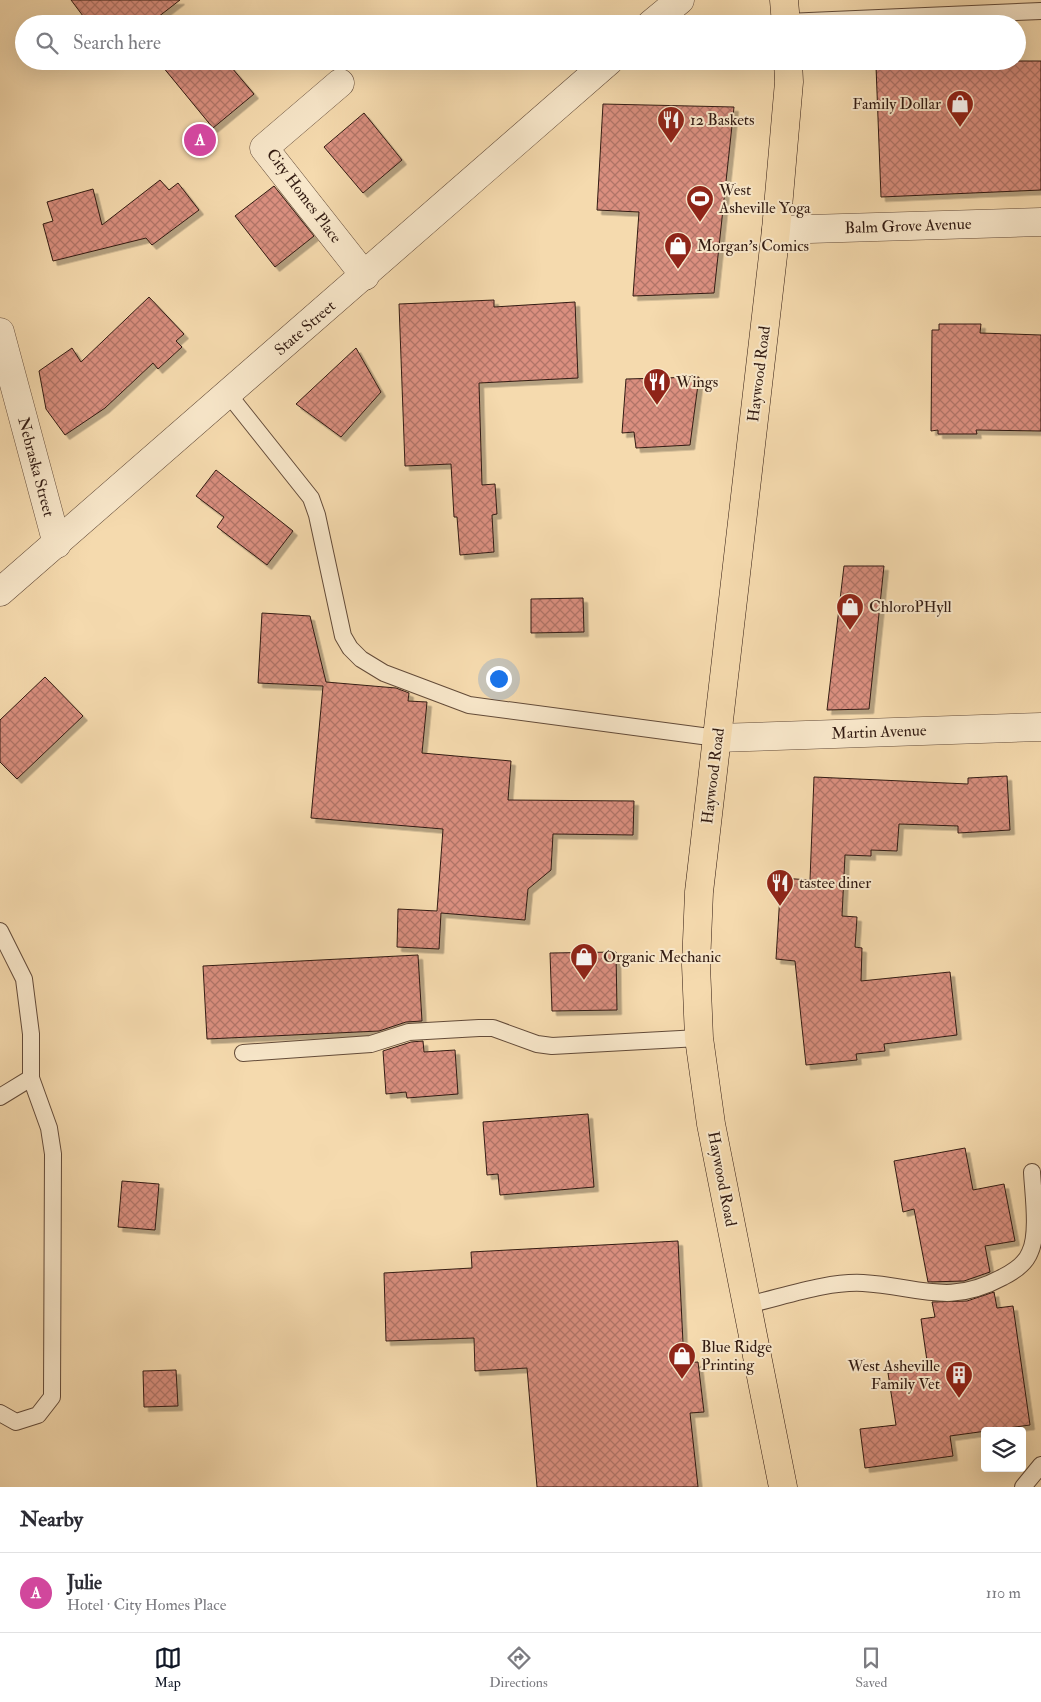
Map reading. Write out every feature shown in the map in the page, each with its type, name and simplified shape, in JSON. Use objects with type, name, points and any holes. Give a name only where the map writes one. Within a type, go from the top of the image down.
[{"type":"main road","name":"Haywood Road","points":[[783,1487],[711,1124],[699,1038],[696,965],[699,892],[776,230],[788,70]]},
{"type":"street","points":[[662,15],[680,0]]},
{"type":"street","name":"State Street","points":[[0,592],[229,395],[598,70]]},
{"type":"street","name":"City Homes Place","points":[[340,83],[264,148],[365,276]]},
{"type":"street","name":"Balm Grove Avenue","points":[[776,230],[1041,222]]},
{"type":"street","name":"Nebraska Street","points":[[0,332],[58,544]]},
{"type":"street","name":"Martin Avenue","points":[[717,738],[1041,727]]},
{"type":"lane","points":[[785,15],[1041,11]]},
{"type":"lane","points":[[229,395],[311,498],[317,515],[343,636],[350,648],[361,659],[384,673],[469,705],[717,738]]},
{"type":"lane","points":[[0,932],[24,979],[31,1034],[31,1078],[49,1128],[53,1154],[52,1397],[38,1415],[16,1422],[0,1413]]},
{"type":"lane","points":[[243,1053],[371,1044],[409,1032],[479,1028],[493,1028],[537,1044],[552,1046],[699,1038]]},
{"type":"lane","points":[[0,1097],[31,1078]]},
{"type":"lane","points":[[747,1305],[838,1284],[862,1283],[932,1294],[955,1293],[984,1288],[1015,1271],[1030,1252],[1035,1220],[1032,1172]]},
{"type":"lane","points":[[1023,1487],[1041,1464]]},
{"type":"building","points":[[71,0],[180,0],[161,15],[82,15]]},
{"type":"building","name":"Family Dollar","points":[[1026,61],[1041,61],[1041,190],[881,197],[876,70],[1026,70]]},
{"type":"building","points":[[165,70],[234,70],[254,94],[213,128]]},
{"type":"building","points":[[603,104],[734,107],[714,293],[633,296],[639,212],[597,210]]},
{"type":"building","points":[[364,113],[402,160],[363,193],[324,147]]},
{"type":"building","points":[[160,180],[169,190],[178,183],[199,210],[152,245],[146,238],[53,261],[43,224],[53,221],[47,202],[93,189],[102,225]]},
{"type":"building","points":[[274,186],[314,236],[275,267],[235,216]]},
{"type":"building","points":[[149,297],[184,334],[176,341],[182,347],[158,369],[153,363],[105,408],[65,435],[46,409],[39,371],[72,348],[81,362]]},
{"type":"building","points":[[494,300],[494,307],[575,302],[578,378],[479,383],[482,485],[495,484],[497,514],[492,515],[494,552],[460,555],[457,517],[454,517],[451,464],[405,466],[399,304]]},
{"type":"building","points":[[939,324],[981,324],[980,333],[1041,335],[1041,431],[976,430],[977,434],[938,434],[938,430],[931,431],[932,330],[939,330]]},
{"type":"building","points":[[356,348],[381,392],[341,437],[296,404]]},
{"type":"building","name":"Wings","points":[[699,377],[690,445],[636,448],[634,432],[622,433],[626,379]]},
{"type":"building","points":[[216,470],[293,531],[267,565],[217,527],[224,517],[196,496]]},
{"type":"building","points":[[844,566],[884,566],[869,709],[827,710]]},
{"type":"building","points":[[583,598],[584,632],[531,633],[531,599]]},
{"type":"building","points":[[262,613],[310,616],[326,682],[396,688],[409,693],[408,701],[427,702],[422,753],[511,761],[508,800],[634,801],[633,835],[553,834],[551,870],[528,889],[525,920],[441,913],[439,949],[397,947],[398,909],[437,911],[443,829],[311,818],[323,686],[258,683]]},
{"type":"building","points":[[45,677],[83,716],[17,779],[0,762],[0,720]]},
{"type":"building","points":[[1007,776],[1010,830],[958,833],[958,826],[899,824],[897,851],[871,850],[871,856],[845,855],[842,916],[857,917],[855,947],[862,948],[861,981],[950,972],[957,1035],[884,1044],[885,1051],[856,1054],[857,1060],[806,1065],[795,961],[776,959],[781,878],[810,880],[814,777],[968,784],[968,778]]},
{"type":"building","name":"Organic Mechanic","points":[[616,952],[617,1010],[552,1011],[550,953]]},
{"type":"building","points":[[418,955],[422,1021],[406,1022],[379,1031],[207,1039],[203,966]]},
{"type":"building","points":[[423,1041],[424,1052],[455,1050],[458,1094],[407,1098],[406,1092],[386,1094],[383,1051],[411,1042]]},
{"type":"building","points":[[588,1114],[594,1187],[500,1195],[498,1174],[487,1175],[483,1122]]},
{"type":"building","points":[[965,1148],[973,1190],[1004,1184],[1015,1241],[985,1246],[990,1272],[964,1281],[928,1282],[914,1209],[903,1212],[894,1161]]},
{"type":"building","points":[[122,1181],[159,1184],[155,1230],[118,1227]]},
{"type":"building","points":[[678,1241],[684,1363],[698,1362],[704,1412],[690,1413],[698,1487],[537,1487],[527,1368],[475,1371],[474,1338],[386,1341],[384,1273],[472,1268],[471,1252]]},
{"type":"building","name":"West Asheville Family Vet","points":[[994,1292],[997,1308],[1013,1306],[1030,1425],[981,1427],[981,1432],[950,1436],[953,1456],[865,1468],[860,1429],[896,1425],[888,1373],[928,1368],[921,1319],[935,1317],[932,1302],[967,1301]]},
{"type":"building","points":[[176,1370],[178,1406],[144,1407],[143,1371]]},
{"type":"place","name":"Family Dollar","points":[[960,128]]},
{"type":"place","name":"Julie","points":[[200,140]]},
{"type":"place","name":"12 Baskets","points":[[671,144]]},
{"type":"place","name":"West Asheville Yoga","points":[[700,223]]},
{"type":"place","name":"Morgan's Comics","points":[[678,270]]},
{"type":"place","name":"Wings","points":[[657,406]]},
{"type":"place","name":"ChloroPHyll","points":[[850,631]]},
{"type":"place","name":"tastee diner","points":[[780,907]]},
{"type":"place","name":"Organic Mechanic","points":[[584,981]]},
{"type":"place","name":"Blue Ridge Printing","points":[[682,1380]]},
{"type":"place","name":"West Asheville Family Vet","points":[[959,1399]]}]
